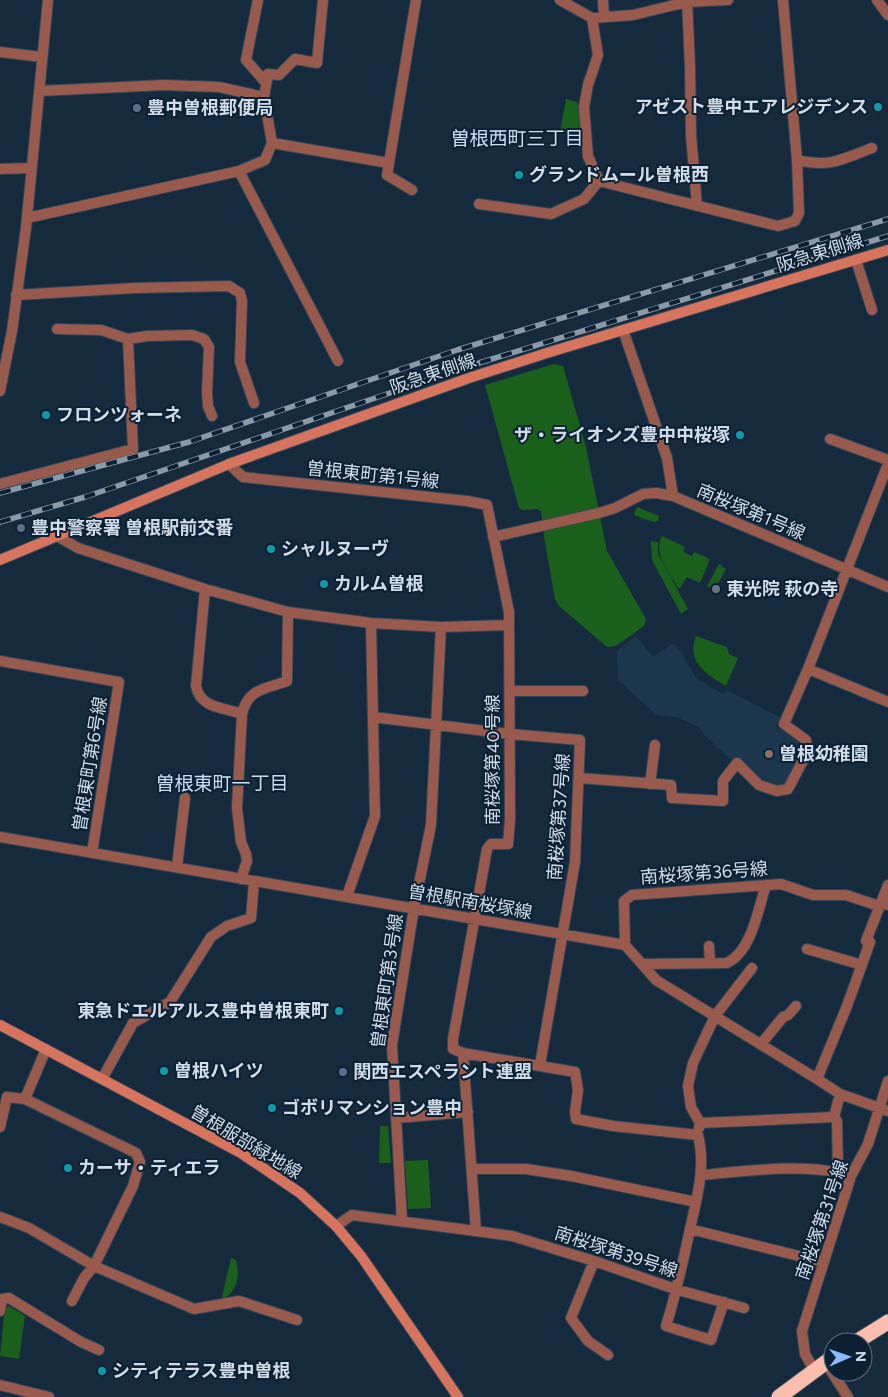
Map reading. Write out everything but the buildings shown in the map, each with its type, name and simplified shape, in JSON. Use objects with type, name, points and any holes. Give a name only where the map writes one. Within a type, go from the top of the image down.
[{"type":"highway","points":[[872,1332],[888,1322]]},
{"type":"highway","points":[[779,1397],[823,1364]]},
{"type":"street","points":[[0,391],[12,331],[27,218],[48,0]]},
{"type":"street","points":[[258,0],[246,60],[266,83]]},
{"type":"street","points":[[27,218],[239,171],[265,160],[272,143],[264,97],[268,74],[278,74],[295,59],[317,63],[323,0]]},
{"type":"street","points":[[412,190],[387,175],[416,0]]},
{"type":"street","points":[[560,0],[592,18],[633,15],[687,1],[728,0]]},
{"type":"street","points":[[603,0],[604,17]]},
{"type":"street","points":[[599,181],[778,226],[795,220],[799,213],[797,160],[783,0]]},
{"type":"street","points":[[877,0],[888,15]]},
{"type":"street","points":[[687,1],[691,135],[697,206]]},
{"type":"street","points":[[592,18],[598,55],[588,85],[584,107],[588,156],[599,181]]},
{"type":"street","points":[[0,52],[42,57]]},
{"type":"street","points":[[38,91],[164,85],[219,87],[264,97]]},
{"type":"street","points":[[272,143],[389,162]]},
{"type":"street","points":[[797,160],[813,164],[834,163],[872,148]]},
{"type":"street","points":[[0,169],[31,168]]},
{"type":"street","points":[[239,171],[338,361]]},
{"type":"street","points":[[479,204],[551,214],[584,199],[599,181]]},
{"type":"street","name":"阪急東側線","points":[[0,560],[229,464],[469,378],[888,250]]},
{"type":"street","points":[[856,260],[872,310]]},
{"type":"street","points":[[16,295],[135,288],[229,286],[240,293],[242,301],[240,362],[254,403]]},
{"type":"street","points":[[57,329],[101,330],[128,339],[192,335],[204,340],[209,347],[207,392],[208,406],[212,416]]},
{"type":"street","points":[[624,330],[667,458],[673,496]]},
{"type":"street","points":[[0,484],[133,449],[128,339]]},
{"type":"street","points":[[830,439],[888,460]]},
{"type":"street","name":"曽根東町第1号線","points":[[229,464],[243,477],[467,501],[486,505],[493,537]]},
{"type":"street","points":[[579,778],[671,785],[672,798],[723,801],[723,781],[737,763],[759,785],[777,792],[788,789],[808,751],[806,740],[784,724],[808,669],[888,464]]},
{"type":"street","name":"南桜塚第1号線","points":[[493,537],[599,513],[615,508],[642,494],[656,493],[673,496],[888,588]]},
{"type":"street","points":[[57,536],[78,548],[204,589],[288,612],[371,623],[441,627],[509,625]]},
{"type":"street","name":"南桜塚第40号線","points":[[476,1231],[463,1053],[453,1049],[453,1039],[487,849],[490,844],[508,844],[510,820],[509,612],[493,537]]},
{"type":"street","points":[[204,589],[196,686],[198,696],[208,704],[242,714]]},
{"type":"street","points":[[241,879],[246,861],[246,854],[241,842],[237,808],[242,714],[249,696],[287,681],[288,612]]},
{"type":"street","points":[[347,896],[375,816],[371,623]]},
{"type":"street","name":"曽根東町第3号線","points":[[402,1222],[392,1045],[414,908],[431,824],[441,627]]},
{"type":"street","name":"曽根東町第6号線","points":[[0,661],[119,682],[92,853]]},
{"type":"street","points":[[808,669],[888,702]]},
{"type":"street","points":[[510,692],[583,691]]},
{"type":"street","points":[[373,717],[510,734]]},
{"type":"street","name":"南桜塚第37号線","points":[[510,734],[580,740],[575,862],[540,1065]]},
{"type":"street","points":[[650,784],[655,745]]},
{"type":"street","points":[[177,867],[185,798]]},
{"type":"street","name":"曽根駅南桜塚線","points":[[0,837],[625,945]]},
{"type":"street","points":[[102,1079],[133,1024],[170,1002],[211,937],[227,926],[251,918],[254,882]]},
{"type":"street","name":"南桜塚第36号線","points":[[625,945],[624,901],[632,895],[781,884],[813,895],[846,895],[876,905],[885,904]]},
{"type":"street","points":[[642,964],[727,963],[735,959],[740,954],[753,930],[766,885]]},
{"type":"street","points":[[817,1079],[847,1006],[870,942],[866,941],[885,904],[888,885]]},
{"type":"street","points":[[625,945],[656,980],[840,1094],[883,1109]]},
{"type":"street","points":[[709,946],[710,963]]},
{"type":"street","points":[[807,949],[862,964]]},
{"type":"street","points":[[724,1302],[711,1340],[666,1326],[678,1290],[702,1175],[702,1149],[698,1135],[700,1123],[691,1107],[688,1086],[693,1063],[715,1016],[752,968]]},
{"type":"street","points":[[761,1044],[783,1017],[788,1015],[796,1006]]},
{"type":"street","name":"曽根服部緑地線","points":[[0,1025],[241,1153],[300,1193],[336,1226],[361,1256],[458,1397]]},
{"type":"street","points":[[25,1098],[46,1049]]},
{"type":"street","points":[[463,1053],[575,1072],[578,1090],[576,1119],[614,1126],[698,1135]]},
{"type":"street","name":"南桜塚第31号線","points":[[823,1363],[805,1354],[802,1330],[851,1176],[868,1144],[883,1109],[888,1081]]},
{"type":"street","points":[[838,1172],[837,1121],[834,1117],[840,1094]]},
{"type":"street","points":[[0,1127],[7,1097],[25,1098],[136,1153],[140,1162],[133,1186],[94,1266],[84,1278],[72,1301]]},
{"type":"street","points":[[396,1118],[468,1112]]},
{"type":"street","points":[[700,1123],[834,1117]]},
{"type":"street","points":[[702,1175],[777,1168],[838,1172],[851,1176]]},
{"type":"street","points":[[472,1169],[526,1169],[571,1176],[696,1202]]},
{"type":"street","points":[[336,1226],[352,1215],[476,1231]]},
{"type":"street","points":[[0,1217],[29,1228],[94,1266],[194,1309],[239,1301],[296,1320]]},
{"type":"street","points":[[690,1229],[823,1262]]},
{"type":"street","name":"南桜塚第39号線","points":[[476,1231],[512,1236],[594,1261],[678,1290],[744,1308]]},
{"type":"street","points":[[594,1261],[571,1318],[588,1340],[608,1355]]},
{"type":"street","points":[[0,1311],[2,1299],[9,1298],[81,1342],[99,1350]]},
{"type":"street","name":"南桜塚第31号線","points":[[837,1382],[848,1397]]},
{"type":"street","points":[[0,1385],[50,1397]]},
{"type":"shaded area","points":[[636,636],[653,657],[673,643],[679,649],[696,678],[723,694],[727,690],[781,718],[776,727],[799,741],[804,749],[784,784],[778,788],[758,777],[737,757],[732,761],[705,736],[699,727],[677,717],[656,715],[618,680],[617,650]]},
{"type":"green space","points":[[566,99],[577,102],[580,113],[581,135],[560,132]]},
{"type":"green space","points":[[554,364],[563,366],[586,447],[607,551],[646,619],[644,626],[616,646],[607,647],[559,606],[555,599],[541,511],[519,508],[485,385]]},
{"type":"green space","points":[[543,435],[561,448],[569,476],[556,488],[529,492],[518,443]]},
{"type":"green space","points":[[637,507],[659,516],[658,521],[654,522],[636,516],[634,514]]},
{"type":"green space","points":[[662,536],[685,547],[683,552],[692,556],[694,552],[708,558],[709,562],[700,583],[687,577],[680,588],[678,588],[663,563],[659,549],[659,542]]},
{"type":"green space","points":[[651,541],[658,542],[658,554],[688,609],[681,614],[652,560]]},
{"type":"green space","points":[[719,564],[726,569],[714,591],[707,586]]},
{"type":"green space","points":[[696,636],[727,647],[729,654],[738,658],[726,686],[705,672],[696,660],[694,645]]},
{"type":"green space","points":[[380,1126],[388,1126],[391,1163],[379,1163]]},
{"type":"green space","points":[[428,1160],[431,1208],[408,1209],[405,1161]]},
{"type":"green space","points":[[231,1258],[236,1260],[238,1272],[236,1283],[227,1297],[221,1301]]},
{"type":"green space","points":[[9,1306],[25,1316],[19,1359],[0,1356],[5,1307]]},
{"type":"railway","points":[[0,493],[189,442],[457,350],[888,219]]},
{"type":"railway","points":[[0,522],[85,497],[463,368],[888,236]]},
{"type":"place","name":"アゼスト豊中エアレジデンス","points":[[878,107]]},
{"type":"place","name":"豊中曽根郵便局","points":[[137,108]]},
{"type":"place","name":"グランドムール曽根西","points":[[519,175]]},
{"type":"place","name":"フロンツォーネ","points":[[46,415]]},
{"type":"place","name":"ザ・ライオンズ豊中中桜塚","points":[[740,435]]},
{"type":"place","name":"豊中警察署 曽根駅前交番","points":[[21,528]]},
{"type":"place","name":"シャルヌーヴ","points":[[271,549]]},
{"type":"place","name":"カルム曽根","points":[[324,584]]},
{"type":"place","name":"東光院 萩の寺","points":[[716,589]]},
{"type":"place","name":"曽根幼稚園","points":[[769,754]]},
{"type":"place","name":"東急ドエルアルス豊中曽根東町","points":[[339,1011]]},
{"type":"place","name":"曽根ハイツ","points":[[164,1071]]},
{"type":"place","name":"関西エスペラント連盟","points":[[343,1072]]},
{"type":"place","name":"ゴボリマンション豊中","points":[[272,1108]]},
{"type":"place","name":"カーサ・ティエラ","points":[[68,1168]]},
{"type":"place","name":"シティテラス豊中曽根","points":[[102,1371]]},
{"type":"district","name":"曽根西町三丁目","points":[[517,138]]},
{"type":"district","name":"曽根東町一丁目","points":[[222,783]]}]
